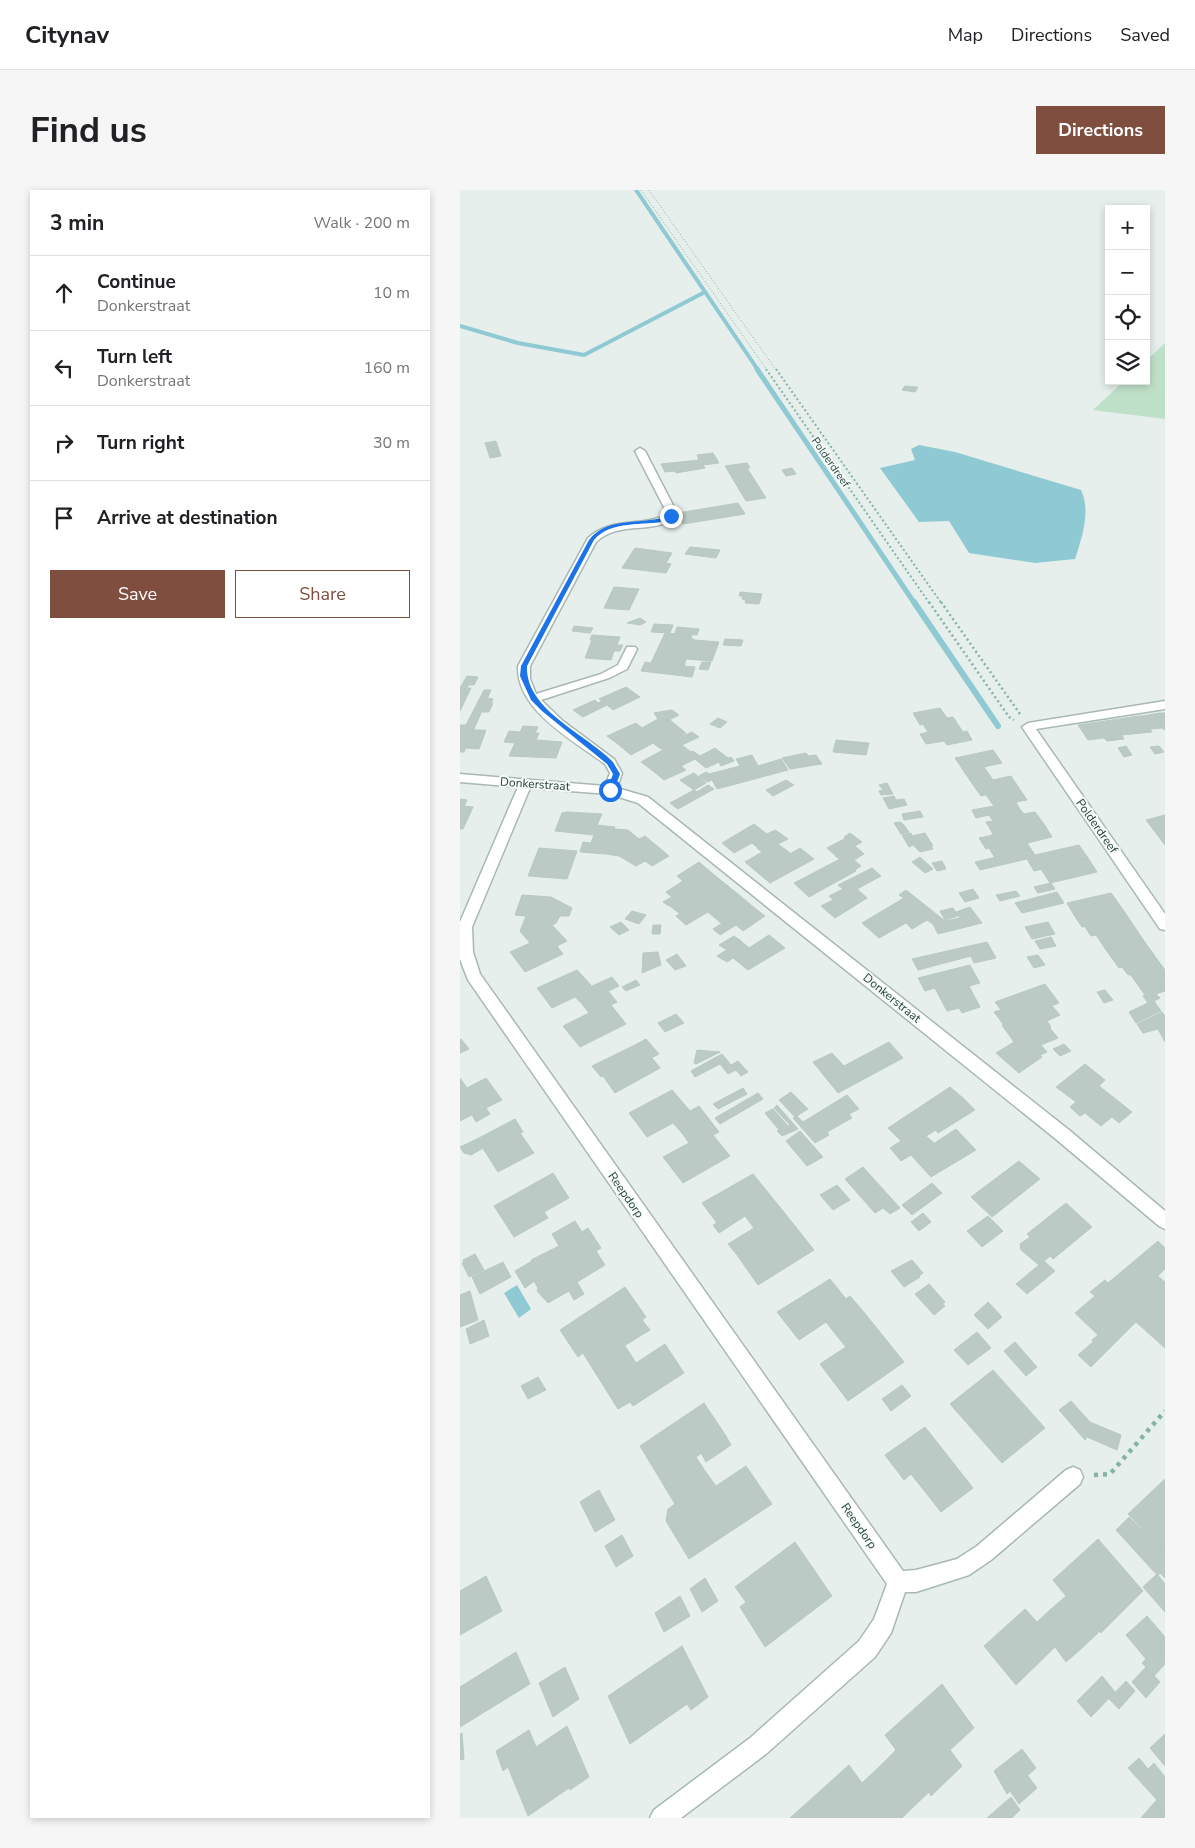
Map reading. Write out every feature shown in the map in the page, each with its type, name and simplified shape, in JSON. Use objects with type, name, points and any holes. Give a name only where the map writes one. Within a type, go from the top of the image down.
[{"type":"street","points":[[610,790],[616,774],[610,762],[544,710],[533,699],[523,676],[524,666],[598,532],[611,526],[657,521],[671,516],[671,511],[640,451]]},
{"type":"street","points":[[533,699],[605,676],[623,668],[632,649]]},
{"type":"street","points":[[1028,726],[1165,705]]},
{"type":"street","name":"Polderdreef","points":[[1028,726],[1165,925]]},
{"type":"street","name":"Donkerstraat","points":[[460,778],[610,790],[643,800],[1063,1135],[1165,1221]]},
{"type":"street","name":"Reepdorp","points":[[525,784],[465,927],[465,953],[473,976],[898,1582]]},
{"type":"street","points":[[662,1818],[758,1746],[867,1649],[883,1625],[898,1582],[916,1581],[962,1568],[984,1554],[1073,1477]]},
{"type":"path","name":"Polderdreef","points":[[640,190],[1009,717],[1028,726]]},
{"type":"path","name":"Polderdreef","points":[[650,190],[1028,726]]},
{"type":"path","points":[[1073,1477],[1110,1474],[1165,1411]]},
{"type":"green space","points":[[1165,343],[1165,419],[1093,410],[1120,385],[1150,385],[1150,357]]},
{"type":"water","points":[[919,445],[955,452],[1081,490],[1084,498],[1085,516],[1083,533],[1075,559],[1035,563],[969,553],[949,521],[919,522],[880,468],[915,460],[911,449]]},
{"type":"water","points":[[517,1285],[531,1309],[519,1318],[504,1293]]},
{"type":"building","points":[[905,386],[918,387],[915,392],[902,390]]},
{"type":"building","points":[[496,441],[501,456],[490,458],[485,443]]},
{"type":"building","points":[[713,453],[719,463],[703,465],[705,468],[676,473],[675,471],[665,472],[661,464],[699,460],[697,455]]},
{"type":"building","points":[[747,463],[750,468],[747,468],[766,498],[746,501],[725,466]]},
{"type":"building","points":[[792,468],[796,474],[786,476],[782,470]]},
{"type":"building","points":[[738,503],[745,514],[683,524],[678,513]]},
{"type":"building","points":[[690,547],[720,550],[716,558],[685,554]]},
{"type":"building","points":[[635,548],[672,553],[666,563],[671,564],[666,573],[622,568]]},
{"type":"building","points":[[614,587],[639,589],[629,610],[604,608]]},
{"type":"building","points":[[740,592],[762,594],[759,604],[745,603],[746,600],[742,599],[743,596],[739,596]]},
{"type":"building","points":[[640,618],[646,622],[640,625],[627,623]]},
{"type":"building","points":[[654,624],[673,625],[670,633],[651,632]]},
{"type":"building","points":[[574,626],[593,628],[590,633],[572,631]]},
{"type":"building","points":[[677,627],[699,629],[697,635],[675,633]]},
{"type":"building","points":[[665,633],[692,635],[691,638],[695,640],[719,642],[712,661],[686,659],[684,666],[695,667],[692,677],[641,671],[645,662],[651,663]]},
{"type":"building","points":[[592,635],[620,637],[617,645],[623,645],[620,651],[614,651],[611,660],[585,658]]},
{"type":"building","points":[[725,639],[743,640],[741,646],[723,645]]},
{"type":"building","points":[[702,662],[711,662],[708,670],[699,669]]},
{"type":"building","points":[[467,676],[478,677],[474,685],[468,685],[467,688],[471,688],[460,711],[460,688]]},
{"type":"building","points":[[626,687],[640,697],[613,710],[607,705],[583,717],[573,710],[595,700],[598,703],[602,701],[599,699]]},
{"type":"building","points":[[484,690],[491,690],[464,752],[460,752],[460,725],[466,725]]},
{"type":"building","points":[[487,698],[493,699],[491,703],[493,703],[489,712],[482,712]]},
{"type":"building","points":[[940,708],[947,718],[953,717],[963,732],[967,731],[972,740],[947,745],[944,741],[926,744],[920,734],[928,732],[923,724],[920,725],[913,713]]},
{"type":"building","points":[[672,710],[679,715],[619,745],[607,736],[636,723],[642,728],[658,719],[654,713]]},
{"type":"building","points":[[1165,713],[1165,730],[1162,728],[1151,729],[1142,716]]},
{"type":"building","points":[[1142,716],[1152,732],[1122,735],[1112,720]]},
{"type":"building","points":[[718,718],[727,722],[720,728],[710,724]]},
{"type":"building","points":[[670,720],[676,725],[664,732],[657,726]]},
{"type":"building","points":[[1112,720],[1124,739],[1107,741],[1104,738],[1088,740],[1078,725]]},
{"type":"building","points":[[676,725],[686,733],[672,741],[666,736],[631,755],[619,745],[657,726],[664,732]]},
{"type":"building","points":[[523,726],[538,727],[535,733],[539,733],[536,740],[562,742],[556,758],[509,756],[515,743],[504,742],[509,731],[520,732]]},
{"type":"building","points":[[474,730],[486,730],[479,749],[466,748]]},
{"type":"building","points":[[692,732],[699,737],[682,745],[691,752],[653,771],[641,762],[663,750],[658,747]]},
{"type":"building","points":[[666,736],[672,741],[658,747],[653,743]]},
{"type":"building","points":[[836,740],[869,743],[866,755],[833,752]]},
{"type":"building","points":[[1126,746],[1132,755],[1124,757],[1118,748]]},
{"type":"building","points":[[1159,746],[1164,752],[1155,754],[1150,747]]},
{"type":"building","points":[[715,748],[728,758],[706,768],[695,759],[681,766],[686,770],[664,780],[653,771],[693,751],[700,756]]},
{"type":"building","points":[[993,750],[1002,763],[984,767],[989,774],[969,779],[955,758]]},
{"type":"building","points":[[806,753],[809,756],[816,755],[822,764],[790,769],[782,758]]},
{"type":"building","points":[[752,755],[758,766],[781,759],[788,770],[717,789],[712,780],[707,782],[699,776],[706,772],[709,774],[740,766],[736,759]]},
{"type":"building","points":[[731,757],[734,761],[721,766],[719,762]]},
{"type":"building","points":[[694,773],[706,783],[694,790],[680,780]]},
{"type":"building","points":[[989,774],[993,780],[1011,776],[1019,788],[981,796],[969,779]]},
{"type":"building","points":[[786,780],[794,785],[773,796],[766,790]]},
{"type":"building","points":[[887,783],[893,794],[881,795],[879,791],[883,790],[879,785]]},
{"type":"building","points":[[708,785],[714,789],[678,809],[670,803],[694,790],[697,792]]},
{"type":"building","points":[[1019,788],[1027,800],[1016,802],[1019,808],[976,818],[972,810],[994,806],[986,795]]},
{"type":"building","points":[[894,796],[896,800],[904,799],[907,805],[889,809],[883,798]]},
{"type":"building","points":[[460,799],[467,800],[464,806],[473,807],[463,829],[460,829]]},
{"type":"building","points":[[1019,808],[1024,814],[1035,812],[1044,824],[990,836],[993,834],[986,822],[993,821],[989,815]]},
{"type":"building","points":[[920,811],[923,817],[904,820],[902,814]]},
{"type":"building","points":[[562,813],[602,814],[597,825],[615,827],[609,845],[591,843],[594,835],[555,831]]},
{"type":"building","points":[[1165,815],[1165,845],[1146,820]]},
{"type":"building","points":[[900,822],[909,832],[901,834],[894,823]]},
{"type":"building","points":[[754,824],[767,834],[775,830],[781,834],[758,848],[752,843],[734,853],[722,843]]},
{"type":"building","points":[[1044,824],[1052,837],[1027,843],[1031,849],[995,858],[989,848],[986,849],[979,838]]},
{"type":"building","points":[[614,829],[628,830],[639,839],[645,836],[669,856],[652,866],[645,861],[636,866],[619,856],[606,854]]},
{"type":"building","points":[[850,833],[862,842],[836,856],[827,848],[846,838],[844,837]]},
{"type":"building","points":[[911,833],[912,836],[925,833],[933,849],[920,852],[913,845],[909,847],[902,835]]},
{"type":"building","points":[[781,834],[788,839],[778,844],[790,853],[758,873],[745,862],[762,852],[757,848]]},
{"type":"building","points":[[583,842],[609,845],[606,854],[580,852]]},
{"type":"building","points":[[1079,845],[1088,858],[1034,871],[1027,859],[980,870],[975,862],[1031,849],[1035,855]]},
{"type":"building","points":[[855,846],[864,854],[854,860],[861,866],[856,871],[809,897],[794,883],[840,859],[835,856]]},
{"type":"building","points":[[539,848],[577,851],[567,879],[528,876]]},
{"type":"building","points":[[800,848],[814,859],[770,883],[758,873]]},
{"type":"building","points":[[920,857],[933,869],[925,873],[912,862]]},
{"type":"building","points":[[1088,858],[1097,872],[1050,883],[1041,869]]},
{"type":"building","points":[[942,861],[946,869],[937,871],[932,863]]},
{"type":"building","points":[[699,862],[718,878],[669,906],[663,902],[672,897],[666,892],[683,881],[677,876]]},
{"type":"building","points":[[872,868],[881,876],[857,889],[867,898],[835,918],[821,906],[833,900],[829,896],[843,889],[838,885]]},
{"type":"building","points":[[718,878],[728,886],[680,914],[670,906]]},
{"type":"building","points":[[1051,883],[1055,889],[1038,893],[1034,887]]},
{"type":"building","points":[[728,886],[738,894],[686,925],[676,916]]},
{"type":"building","points":[[973,889],[979,898],[965,902],[959,893]]},
{"type":"building","points":[[906,890],[945,921],[960,918],[956,912],[970,907],[982,923],[938,934],[933,924],[927,920],[912,929],[906,923],[879,938],[862,923],[904,898],[899,895]]},
{"type":"building","points":[[1016,891],[1020,896],[1000,901],[996,895]]},
{"type":"building","points":[[1057,892],[1064,903],[1022,913],[1015,903]]},
{"type":"building","points":[[1111,893],[1119,904],[1074,915],[1067,903]]},
{"type":"building","points":[[738,894],[751,905],[721,923],[708,912]]},
{"type":"building","points":[[522,895],[551,897],[572,908],[569,916],[560,916],[556,923],[552,925],[520,931],[526,916],[515,915]]},
{"type":"building","points":[[1119,904],[1128,917],[1082,927],[1074,915]]},
{"type":"building","points":[[751,905],[765,916],[743,931],[736,925],[720,935],[713,929]]},
{"type":"building","points":[[953,908],[958,916],[945,920],[940,911]]},
{"type":"building","points":[[632,911],[646,915],[639,924],[625,919]]},
{"type":"building","points":[[1128,917],[1144,941],[1106,950],[1096,935],[1091,936],[1085,927]]},
{"type":"building","points":[[621,922],[629,930],[619,935],[610,927]]},
{"type":"building","points":[[1048,922],[1055,934],[1032,939],[1025,927]]},
{"type":"building","points":[[552,925],[567,941],[557,946],[563,954],[525,972],[510,952],[530,943],[520,931]]},
{"type":"building","points":[[653,925],[661,925],[660,934],[652,934]]},
{"type":"building","points":[[769,935],[785,948],[748,970],[733,958],[727,962],[717,956],[741,941],[749,948]]},
{"type":"building","points":[[734,936],[741,941],[727,950],[719,945]]},
{"type":"building","points":[[1051,937],[1056,946],[1040,949],[1035,941]]},
{"type":"building","points":[[1144,941],[1162,966],[1128,975],[1122,967],[1119,968],[1106,950]]},
{"type":"building","points":[[987,942],[996,958],[974,963],[971,956],[918,970],[912,959]]},
{"type":"building","points":[[658,952],[661,965],[642,973],[643,953]]},
{"type":"building","points":[[677,954],[686,966],[675,970],[666,960]]},
{"type":"building","points":[[1038,955],[1045,965],[1034,968],[1027,957]]},
{"type":"building","points":[[970,965],[980,983],[938,994],[935,988],[925,991],[918,978]]},
{"type":"building","points":[[1162,966],[1165,970],[1165,991],[1156,994],[1160,998],[1154,1001],[1161,1011],[1136,1023],[1129,1012],[1148,1003],[1143,996],[1145,995],[1130,974]]},
{"type":"building","points":[[577,970],[591,985],[590,987],[612,977],[619,986],[582,1004],[575,997],[552,1008],[537,988]]},
{"type":"building","points":[[636,980],[640,985],[626,991],[622,987]]},
{"type":"building","points":[[1045,984],[1059,1003],[1003,1024],[994,1012],[1001,1010],[995,1002]]},
{"type":"building","points":[[969,986],[980,1007],[962,1013],[959,1008],[947,1011],[938,994]]},
{"type":"building","points":[[1105,990],[1113,1000],[1104,1003],[1097,992]]},
{"type":"building","points":[[608,991],[617,1002],[611,1005],[626,1024],[580,1047],[563,1026],[589,1013],[582,1004]]},
{"type":"building","points":[[1052,1006],[1060,1015],[1047,1021],[1051,1027],[1014,1042],[1002,1025]]},
{"type":"building","points":[[1162,1012],[1165,1016],[1165,1042],[1158,1029],[1143,1033],[1137,1024]]},
{"type":"building","points":[[676,1014],[684,1023],[665,1032],[658,1023]]},
{"type":"building","points":[[1049,1027],[1058,1038],[1041,1045],[1047,1052],[1040,1055],[1042,1057],[1019,1073],[996,1053],[1014,1042]]},
{"type":"building","points":[[646,1039],[659,1054],[647,1060],[635,1045]]},
{"type":"building","points":[[460,1040],[469,1049],[460,1053]]},
{"type":"building","points":[[889,1042],[903,1058],[838,1093],[813,1062],[832,1053],[844,1066]]},
{"type":"building","points":[[1064,1044],[1071,1051],[1060,1056],[1053,1049]]},
{"type":"building","points":[[635,1045],[647,1060],[652,1058],[660,1068],[615,1093],[603,1076],[601,1077],[592,1066]]},
{"type":"building","points":[[697,1050],[720,1052],[696,1064],[694,1063]]},
{"type":"building","points":[[722,1054],[731,1065],[738,1061],[748,1072],[741,1076],[736,1070],[728,1074],[720,1064],[695,1077],[691,1071]]},
{"type":"building","points":[[1085,1064],[1105,1080],[1099,1086],[1132,1112],[1119,1123],[1112,1117],[1101,1126],[1085,1113],[1080,1116],[1070,1107],[1076,1102],[1056,1087]]},
{"type":"building","points":[[460,1078],[467,1088],[486,1078],[502,1100],[460,1121]]},
{"type":"building","points":[[950,1087],[963,1098],[901,1141],[888,1128]]},
{"type":"building","points":[[743,1088],[747,1094],[718,1109],[713,1104]]},
{"type":"building","points":[[672,1090],[690,1111],[699,1106],[709,1119],[682,1133],[673,1123],[647,1137],[629,1113]]},
{"type":"building","points":[[791,1092],[808,1109],[795,1117],[779,1100]]},
{"type":"building","points":[[758,1093],[763,1099],[720,1124],[715,1118]]},
{"type":"building","points":[[847,1095],[859,1109],[849,1114],[852,1118],[827,1132],[829,1135],[815,1143],[793,1118],[797,1116],[803,1122]]},
{"type":"building","points":[[963,1098],[975,1110],[938,1133],[936,1130],[926,1136],[934,1143],[927,1148],[912,1134]]},
{"type":"building","points":[[777,1105],[798,1129],[782,1136],[777,1131],[779,1130],[765,1113],[773,1109],[788,1126],[790,1125],[774,1108]]},
{"type":"building","points":[[486,1108],[490,1114],[476,1122],[472,1115]]},
{"type":"building","points":[[515,1119],[523,1132],[520,1133],[534,1153],[498,1172],[477,1139]]},
{"type":"building","points":[[709,1119],[719,1132],[713,1135],[730,1156],[683,1183],[663,1157],[689,1143],[682,1133]]},
{"type":"building","points":[[956,1129],[976,1150],[931,1177],[911,1155],[901,1161],[890,1148],[912,1134],[927,1148]]},
{"type":"building","points":[[800,1131],[823,1157],[807,1166],[786,1141]]},
{"type":"building","points":[[477,1139],[483,1148],[471,1155],[464,1153],[460,1147]]},
{"type":"building","points":[[1019,1161],[1040,1179],[992,1217],[971,1197]]},
{"type":"building","points":[[863,1167],[900,1208],[890,1214],[883,1208],[875,1213],[845,1179]]},
{"type":"building","points":[[553,1173],[569,1198],[544,1212],[548,1218],[514,1237],[494,1206]]},
{"type":"building","points":[[753,1174],[783,1211],[754,1228],[745,1216],[719,1233],[713,1225],[717,1223],[702,1203]]},
{"type":"building","points":[[932,1183],[942,1193],[912,1215],[902,1205]]},
{"type":"building","points":[[837,1185],[850,1200],[833,1210],[820,1195]]},
{"type":"building","points":[[1066,1203],[1092,1227],[1053,1259],[1050,1256],[1044,1261],[1055,1271],[1027,1294],[1016,1284],[1039,1265],[1021,1250],[1020,1244],[1030,1237],[1027,1234]]},
{"type":"building","points":[[783,1211],[814,1250],[758,1285],[737,1255],[763,1240],[754,1228]]},
{"type":"building","points":[[923,1213],[931,1222],[919,1231],[911,1222]]},
{"type":"building","points":[[988,1216],[1003,1231],[982,1247],[967,1231]]},
{"type":"building","points":[[575,1221],[582,1232],[588,1228],[601,1248],[596,1251],[605,1265],[577,1282],[584,1294],[574,1300],[569,1291],[548,1303],[537,1291],[538,1288],[534,1281],[541,1276],[531,1260],[559,1246],[552,1234]]},
{"type":"building","points":[[754,1228],[763,1240],[737,1255],[728,1244]]},
{"type":"building","points":[[1158,1241],[1165,1248],[1165,1269],[1096,1333],[1075,1313],[1095,1296],[1090,1292],[1105,1280],[1108,1283]]},
{"type":"building","points":[[475,1254],[484,1270],[469,1277],[462,1263],[464,1263],[463,1260]]},
{"type":"building","points":[[912,1260],[923,1273],[904,1287],[891,1271]]},
{"type":"building","points":[[532,1261],[541,1276],[525,1288],[515,1271]]},
{"type":"building","points":[[503,1262],[511,1277],[480,1294],[472,1277]]},
{"type":"building","points":[[1158,1276],[1165,1282],[1165,1348],[1136,1322],[1091,1367],[1078,1355],[1093,1342],[1092,1340],[1098,1335],[1096,1333]]},
{"type":"building","points":[[830,1279],[846,1299],[850,1296],[867,1316],[837,1336],[826,1322],[799,1340],[777,1312]]},
{"type":"building","points":[[929,1284],[945,1302],[942,1304],[945,1306],[934,1315],[915,1294]]},
{"type":"building","points":[[625,1287],[646,1317],[642,1320],[650,1330],[591,1366],[583,1353],[578,1357],[560,1330]]},
{"type":"building","points":[[470,1291],[478,1320],[460,1327],[460,1295]]},
{"type":"building","points":[[988,1302],[1002,1317],[988,1329],[974,1315]]},
{"type":"building","points":[[867,1316],[904,1362],[848,1401],[820,1364],[846,1347],[837,1336]]},
{"type":"building","points":[[484,1320],[489,1336],[470,1344],[466,1329]]},
{"type":"building","points":[[977,1332],[991,1348],[968,1365],[954,1350]]},
{"type":"building","points":[[1015,1342],[1037,1367],[1026,1376],[1004,1351]]},
{"type":"building","points":[[665,1344],[684,1373],[633,1406],[630,1402],[618,1409],[591,1366],[625,1346],[636,1363]]},
{"type":"building","points":[[993,1370],[1045,1428],[1002,1463],[950,1404]]},
{"type":"building","points":[[538,1377],[546,1390],[528,1399],[521,1386]]},
{"type":"building","points":[[902,1385],[911,1396],[891,1411],[882,1399]]},
{"type":"building","points":[[1071,1401],[1090,1422],[1121,1435],[1117,1450],[1087,1437],[1085,1440],[1059,1410]]},
{"type":"building","points":[[704,1403],[726,1436],[696,1457],[705,1471],[669,1494],[640,1446]]},
{"type":"building","points":[[925,1427],[973,1488],[941,1512],[911,1474],[904,1480],[885,1455]]},
{"type":"building","points":[[726,1436],[731,1445],[706,1462],[701,1453]]},
{"type":"building","points":[[746,1466],[772,1504],[689,1559],[666,1521],[668,1509],[675,1504],[669,1494],[705,1471],[716,1486]]},
{"type":"building","points":[[1165,1479],[1165,1551],[1128,1514]]},
{"type":"building","points":[[599,1490],[615,1520],[595,1532],[580,1502]]},
{"type":"building","points":[[1129,1517],[1165,1551],[1165,1578],[1160,1573],[1158,1576],[1116,1530]]},
{"type":"building","points":[[622,1535],[633,1556],[616,1567],[605,1546]]},
{"type":"building","points":[[1098,1539],[1143,1591],[1101,1633],[1100,1631],[1082,1648],[1050,1610],[1066,1596],[1053,1580]]},
{"type":"building","points":[[795,1542],[832,1596],[765,1647],[740,1607],[746,1602],[735,1587]]},
{"type":"building","points":[[1157,1574],[1165,1584],[1165,1612],[1143,1587]]},
{"type":"building","points":[[486,1576],[502,1611],[460,1635],[460,1591]]},
{"type":"building","points":[[705,1578],[718,1601],[702,1612],[690,1589]]},
{"type":"building","points":[[680,1596],[690,1616],[664,1632],[655,1613]]},
{"type":"building","points":[[1025,1609],[1037,1622],[1050,1610],[1082,1648],[1066,1662],[1055,1647],[1016,1685],[984,1646]]},
{"type":"building","points":[[1147,1616],[1165,1637],[1146,1659],[1126,1635]]},
{"type":"building","points":[[1165,1637],[1165,1658],[1156,1648]]},
{"type":"building","points":[[682,1646],[708,1697],[691,1710],[687,1704],[630,1744],[608,1696]]},
{"type":"building","points":[[1156,1648],[1165,1658],[1165,1664],[1154,1676],[1142,1663]]},
{"type":"building","points":[[516,1652],[530,1684],[460,1727],[460,1687]]},
{"type":"building","points":[[565,1667],[579,1699],[553,1717],[539,1683]]},
{"type":"building","points":[[1146,1667],[1160,1682],[1146,1698],[1132,1682]]},
{"type":"building","points":[[1102,1676],[1115,1692],[1091,1717],[1077,1701]]},
{"type":"building","points":[[1126,1681],[1135,1691],[1119,1709],[1109,1699]]},
{"type":"building","points":[[942,1684],[974,1728],[950,1750],[962,1766],[931,1796],[929,1792],[908,1812],[878,1768],[896,1750],[885,1735]]},
{"type":"building","points":[[567,1726],[589,1777],[570,1790],[569,1788],[528,1816],[508,1767],[503,1771],[496,1751],[529,1730],[536,1747]]},
{"type":"building","points":[[462,1733],[464,1759],[460,1760],[460,1734]]},
{"type":"building","points":[[1165,1734],[1165,1766],[1150,1748]]},
{"type":"building","points":[[1022,1749],[1036,1768],[1007,1794],[994,1771]]},
{"type":"building","points":[[1139,1758],[1148,1769],[1154,1763],[1165,1777],[1165,1818],[1154,1803],[1157,1800],[1128,1768]]},
{"type":"building","points":[[849,1765],[862,1783],[878,1768],[908,1812],[902,1818],[790,1818]]},
{"type":"building","points":[[1028,1776],[1037,1788],[1019,1804],[1010,1791]]},
{"type":"building","points":[[1011,1797],[1020,1810],[1012,1818],[987,1818]]},
{"type":"building","points":[[1154,1803],[1165,1818],[1141,1818]]},
{"type":"waterway","points":[[636,190],[758,370]]},
{"type":"waterway","points":[[460,326],[518,343],[584,355],[705,292]]},
{"type":"waterway","points":[[757,369],[915,604]]},
{"type":"waterway","points":[[914,602],[998,726]]},
{"type":"route","points":[[610,790],[616,778],[610,762],[544,710],[533,699],[523,676],[524,666],[598,532],[611,526],[665,520],[671,516]]}]
